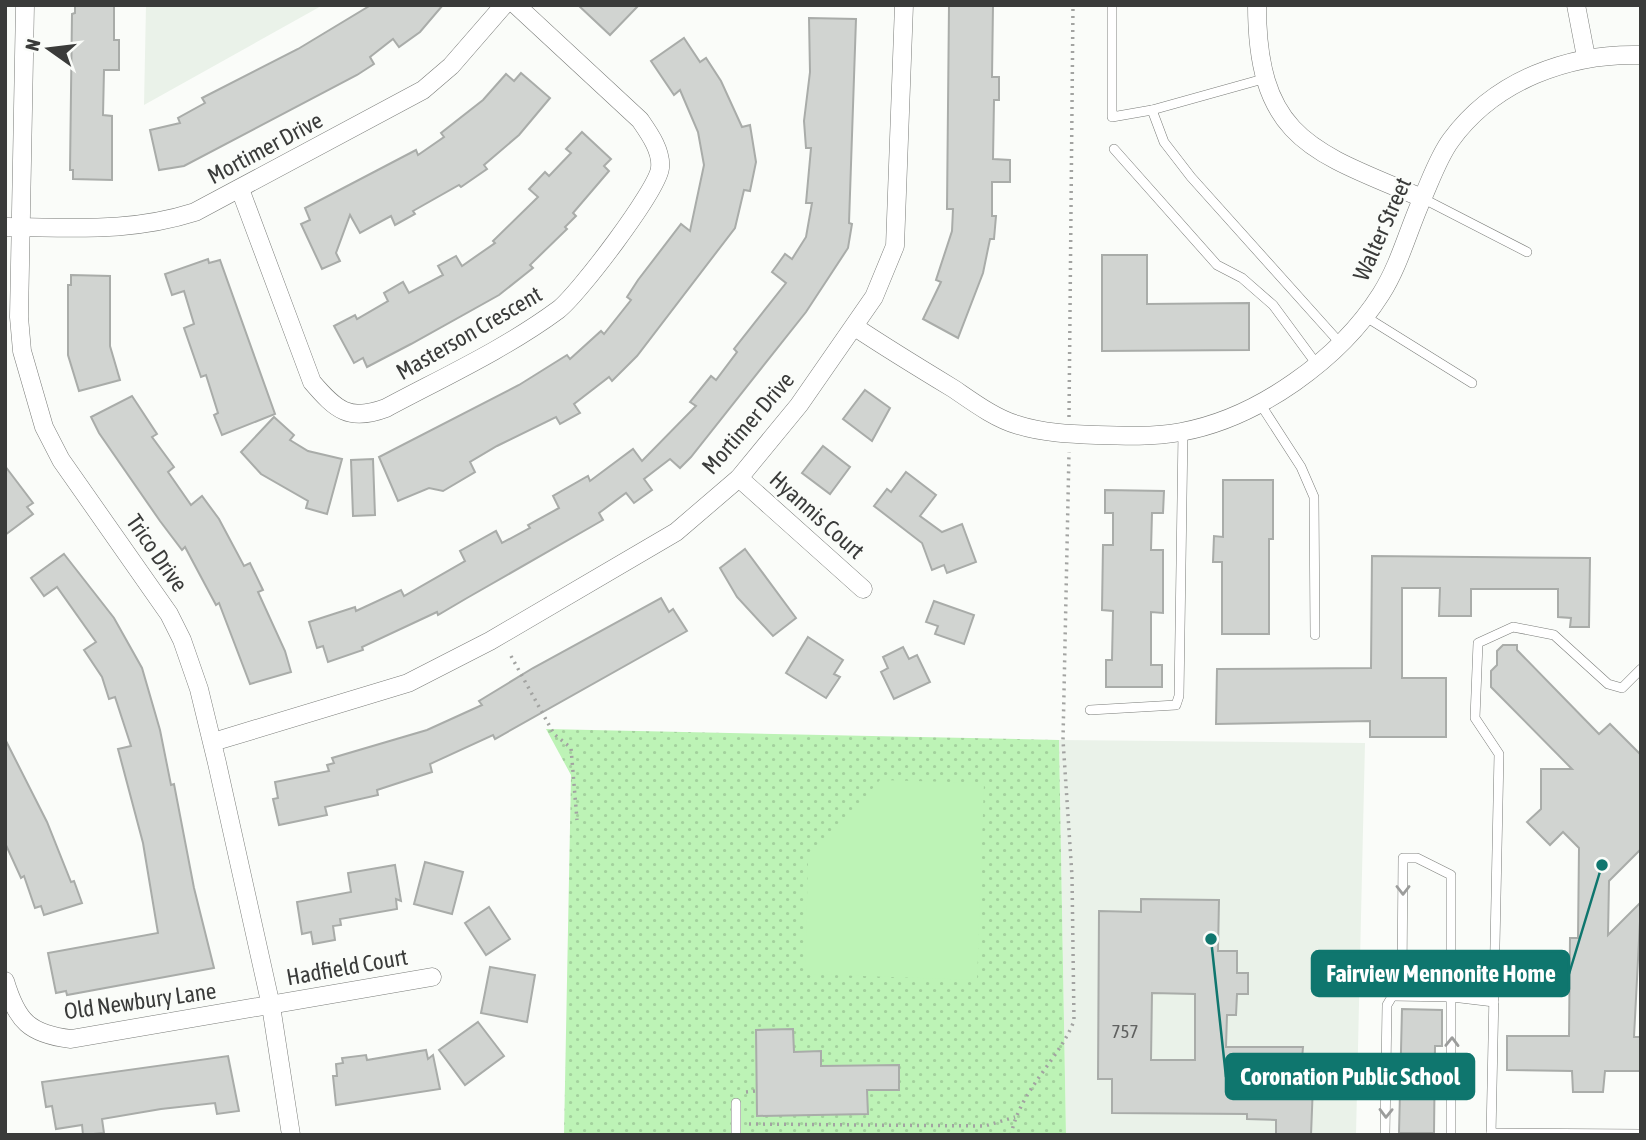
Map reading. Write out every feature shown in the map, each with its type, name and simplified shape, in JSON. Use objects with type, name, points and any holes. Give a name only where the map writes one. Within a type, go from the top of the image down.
[{"type":"street","name":"Trico Drive","points":[[25,5],[13,227],[22,351],[44,427],[61,460],[169,614],[182,640],[199,689],[271,1006],[291,1135]]},
{"type":"street","name":"Mortimer Drive","points":[[13,227],[118,229],[158,224],[195,212],[423,90],[451,66],[504,5]]},
{"type":"street","name":"Masterson Crescent","points":[[240,189],[312,382],[332,406],[345,412],[366,416],[386,408],[512,340],[561,309],[650,193],[660,167],[653,139],[640,120],[516,5]]},
{"type":"street","name":"Mortimer Drive","points":[[213,742],[408,683],[490,641],[676,532],[738,478],[799,405],[855,327],[886,275],[895,246],[904,5]]},
{"type":"street","points":[[1257,5],[1263,79],[1287,126],[1325,157],[1422,198]]},
{"type":"street","points":[[1576,5],[1586,57]]},
{"type":"street","name":"Walter Street","points":[[855,327],[1016,425],[1042,431],[1140,437],[1183,432],[1259,402],[1291,385],[1318,366],[1366,317],[1398,264],[1422,198],[1450,141],[1476,113],[1505,90],[1546,69],[1586,57],[1641,55]]},
{"type":"street","name":"Hyannis Court","points":[[738,478],[863,589]]},
{"type":"street","name":"Hadfield Court","points":[[271,1006],[432,976]]},
{"type":"street","name":"Old Newbury Lane","points":[[5,981],[12,1006],[28,1026],[47,1036],[71,1039],[271,1006]]},
{"type":"lane","points":[[1112,5],[1112,117],[1152,110],[1263,79]]},
{"type":"lane","points":[[1152,110],[1164,142],[1191,177],[1340,343]]},
{"type":"lane","points":[[1114,149],[1217,265],[1242,278],[1273,305],[1318,366]]},
{"type":"lane","points":[[1422,198],[1527,252]]},
{"type":"lane","points":[[1366,317],[1472,383]]},
{"type":"lane","points":[[1259,402],[1301,467],[1314,497],[1315,635]]},
{"type":"lane","points":[[1090,710],[1163,708],[1176,705],[1179,696],[1183,432]]},
{"type":"lane","points":[[1641,669],[1622,688],[1608,684],[1554,635],[1513,627],[1478,643],[1475,718],[1499,754],[1491,1134],[1641,1133]]},
{"type":"lane","points":[[1385,1135],[1387,1005],[1402,980],[1403,858],[1417,858],[1451,875],[1451,1135]]},
{"type":"lane","points":[[1392,996],[1452,997],[1494,1002]]},
{"type":"lane","points":[[736,1135],[741,1102]]},
{"type":"path","points":[[1069,423],[1073,5]]},
{"type":"path","points":[[1011,1135],[1015,1117],[1038,1076],[1066,1041],[1074,1021],[1072,876],[1063,740],[1069,449]]},
{"type":"path","points":[[511,656],[554,734],[571,748],[577,820]]},
{"type":"path","points":[[741,1102],[746,1091],[756,1091]]},
{"type":"path","points":[[746,1113],[746,1124],[766,1125],[985,1126],[1015,1117]]},
{"type":"shaded area","points":[[146,5],[323,5],[144,105]]},
{"type":"shaded area","points":[[1059,740],[1365,743],[1356,1135],[1066,1135]]},
{"type":"green space","points":[[546,729],[1059,740],[1066,1135],[564,1135],[571,775]]},
{"type":"green space","points":[[880,780],[984,783],[977,980],[805,974],[808,862]]},
{"type":"building","points":[[75,5],[114,5],[114,40],[119,40],[119,70],[104,70],[103,115],[112,116],[112,180],[73,179],[73,170],[70,170],[72,14],[75,13]]},
{"type":"building","points":[[371,5],[443,5],[420,32],[399,47],[393,39],[370,57],[374,64],[357,75],[184,166],[159,170],[150,130],[180,123],[178,118],[205,103],[202,98],[298,49]]},
{"type":"building","points":[[578,5],[639,5],[610,35]]},
{"type":"building","points":[[949,5],[993,5],[992,77],[999,77],[999,100],[994,100],[993,159],[1010,160],[1010,182],[992,182],[992,216],[996,216],[994,239],[990,239],[983,273],[958,338],[923,319],[941,282],[936,280],[952,231],[953,209],[947,209]]},
{"type":"building","points":[[809,18],[856,19],[849,223],[852,224],[848,248],[806,312],[691,457],[680,468],[670,459],[644,479],[652,490],[634,503],[626,493],[599,513],[603,520],[438,615],[437,612],[362,647],[363,650],[328,662],[323,646],[317,648],[309,622],[355,607],[356,611],[401,590],[404,596],[465,561],[460,551],[496,531],[502,543],[530,528],[528,525],[559,508],[553,496],[588,476],[590,481],[633,449],[642,461],[696,406],[690,402],[711,376],[716,380],[737,352],[734,349],[786,283],[772,272],[785,254],[792,259],[806,237],[812,203],[806,203],[811,148],[806,148],[804,121],[810,72]]},
{"type":"building","points":[[684,38],[700,62],[706,58],[721,81],[742,127],[750,125],[756,162],[750,191],[744,190],[735,228],[637,356],[612,381],[609,377],[574,404],[580,413],[560,424],[556,417],[497,446],[470,462],[475,472],[443,491],[429,488],[398,501],[379,457],[519,385],[567,355],[570,359],[601,331],[604,334],[631,300],[627,297],[638,280],[681,224],[690,231],[704,165],[698,132],[680,90],[674,95],[651,61]]},
{"type":"building","points":[[521,73],[550,98],[519,135],[484,165],[487,169],[461,187],[459,185],[413,211],[415,214],[395,225],[391,216],[360,233],[350,215],[336,253],[340,261],[322,269],[301,224],[310,220],[305,208],[416,150],[418,155],[444,137],[441,133],[483,100],[506,74],[514,81]]},
{"type":"building","points":[[582,132],[611,159],[604,166],[609,171],[573,213],[576,216],[565,227],[567,229],[530,265],[533,268],[499,295],[411,344],[367,367],[363,358],[354,363],[334,326],[355,315],[357,319],[388,301],[384,293],[403,282],[409,293],[443,275],[438,266],[456,256],[462,266],[495,243],[493,241],[538,197],[529,189],[545,172],[549,176],[571,153],[566,149]]},
{"type":"building","points":[[1102,255],[1147,255],[1147,304],[1249,303],[1249,350],[1102,351]]},
{"type":"building","points":[[208,259],[209,263],[220,260],[275,414],[222,435],[214,415],[218,413],[206,375],[201,377],[184,328],[194,324],[184,291],[172,295],[165,274]]},
{"type":"building","points":[[71,275],[110,276],[110,346],[120,380],[79,391],[68,355],[68,285],[71,285]]},
{"type":"building","points":[[865,390],[890,408],[872,441],[843,419]]},
{"type":"building","points":[[132,396],[157,434],[152,437],[174,467],[168,472],[191,505],[202,496],[219,519],[244,566],[250,563],[263,590],[258,592],[285,651],[291,672],[250,684],[219,603],[216,605],[185,547],[182,550],[160,521],[99,433],[91,417]]},
{"type":"building","points":[[274,417],[294,435],[290,440],[308,451],[342,459],[327,514],[306,508],[308,501],[261,474],[241,452]]},
{"type":"building","points":[[823,446],[850,467],[830,494],[802,473]]},
{"type":"building","points":[[373,459],[375,515],[353,516],[351,460]]},
{"type":"building","points":[[5,466],[33,503],[27,507],[33,514],[5,535]]},
{"type":"building","points":[[906,472],[936,495],[920,516],[942,532],[962,524],[976,562],[947,573],[944,565],[932,570],[922,543],[874,506],[887,489],[891,492]]},
{"type":"building","points":[[1223,480],[1273,480],[1273,539],[1269,539],[1269,634],[1222,634],[1222,562],[1213,562],[1214,536],[1223,537]]},
{"type":"building","points":[[1105,490],[1164,491],[1163,513],[1152,513],[1151,550],[1163,550],[1163,613],[1151,612],[1151,665],[1162,665],[1162,687],[1106,687],[1106,660],[1112,660],[1113,611],[1102,610],[1103,545],[1113,545],[1113,513],[1105,513]]},
{"type":"building","points":[[745,549],[796,618],[773,636],[737,597],[720,568]]},
{"type":"building","points":[[64,554],[114,618],[142,668],[160,730],[171,785],[174,784],[194,888],[214,968],[67,995],[66,991],[56,993],[48,953],[158,933],[143,843],[118,749],[131,746],[115,697],[109,699],[102,677],[84,650],[96,642],[57,587],[44,596],[31,578]]},
{"type":"building","points":[[1372,556],[1590,558],[1589,627],[1570,627],[1571,618],[1558,617],[1558,589],[1471,589],[1471,616],[1439,616],[1440,588],[1402,588],[1402,678],[1446,678],[1446,737],[1370,737],[1370,721],[1216,724],[1217,669],[1371,668]]},
{"type":"building","points":[[661,598],[669,612],[673,609],[687,631],[495,739],[493,735],[430,764],[432,772],[377,790],[378,795],[325,807],[327,815],[279,825],[273,799],[278,798],[275,782],[329,771],[327,765],[334,763],[332,758],[427,730],[482,705],[479,701],[533,668]]},
{"type":"building","points":[[934,601],[974,615],[964,644],[935,634],[938,626],[926,622]]},
{"type":"building","points":[[808,637],[843,660],[834,674],[840,677],[826,698],[786,673]]},
{"type":"building","points":[[1503,645],[1517,645],[1517,650],[1599,734],[1610,724],[1641,755],[1641,849],[1609,881],[1608,935],[1641,902],[1634,1037],[1641,1037],[1641,1071],[1605,1071],[1603,1092],[1573,1092],[1572,1071],[1507,1070],[1507,1036],[1569,1036],[1570,938],[1578,938],[1579,848],[1563,832],[1550,845],[1527,822],[1541,809],[1541,769],[1572,769],[1491,687],[1491,671],[1497,665],[1497,651]]},
{"type":"building","points":[[903,647],[909,659],[917,655],[930,682],[894,699],[881,672],[888,668],[883,657]]},
{"type":"building","points":[[5,739],[47,822],[82,903],[44,915],[41,906],[35,908],[24,876],[21,878],[5,843]]},
{"type":"building","points":[[425,862],[463,872],[452,914],[414,904]]},
{"type":"building","points":[[395,865],[401,901],[396,899],[397,909],[340,919],[341,925],[333,926],[335,940],[313,944],[311,932],[302,934],[297,902],[351,892],[348,873]]},
{"type":"building","points":[[1141,899],[1219,900],[1218,951],[1237,951],[1237,973],[1248,973],[1248,994],[1237,994],[1236,1015],[1227,1015],[1226,1047],[1303,1047],[1302,1059],[1314,1059],[1311,1135],[1276,1135],[1276,1120],[1247,1119],[1247,1114],[1112,1113],[1112,1079],[1098,1079],[1099,911],[1141,912]],"holes":[[[1152,993],[1195,994],[1195,1060],[1151,1060]]]},
{"type":"building","points":[[489,907],[510,939],[486,955],[465,923]]},
{"type":"building","points":[[490,967],[535,975],[527,1022],[481,1013]]},
{"type":"building","points":[[1402,1009],[1442,1010],[1442,1046],[1435,1046],[1434,1133],[1399,1133]]},
{"type":"building","points":[[478,1022],[504,1056],[465,1085],[439,1050]]},
{"type":"building","points":[[793,1029],[794,1052],[821,1051],[821,1066],[899,1065],[899,1090],[867,1090],[868,1114],[757,1116],[756,1030]]},
{"type":"building","points":[[426,1050],[428,1059],[433,1055],[440,1089],[336,1105],[333,1076],[337,1076],[336,1064],[343,1063],[342,1058],[366,1055],[367,1060]]},
{"type":"building","points":[[228,1056],[239,1111],[217,1114],[215,1103],[161,1109],[102,1119],[104,1133],[83,1135],[82,1125],[56,1129],[52,1106],[46,1107],[42,1082]]},
{"type":"place","name":"Fairview Mennonite Home","points":[[1602,865]]},
{"type":"place","name":"Coronation Public School","points":[[1211,939]]}]
